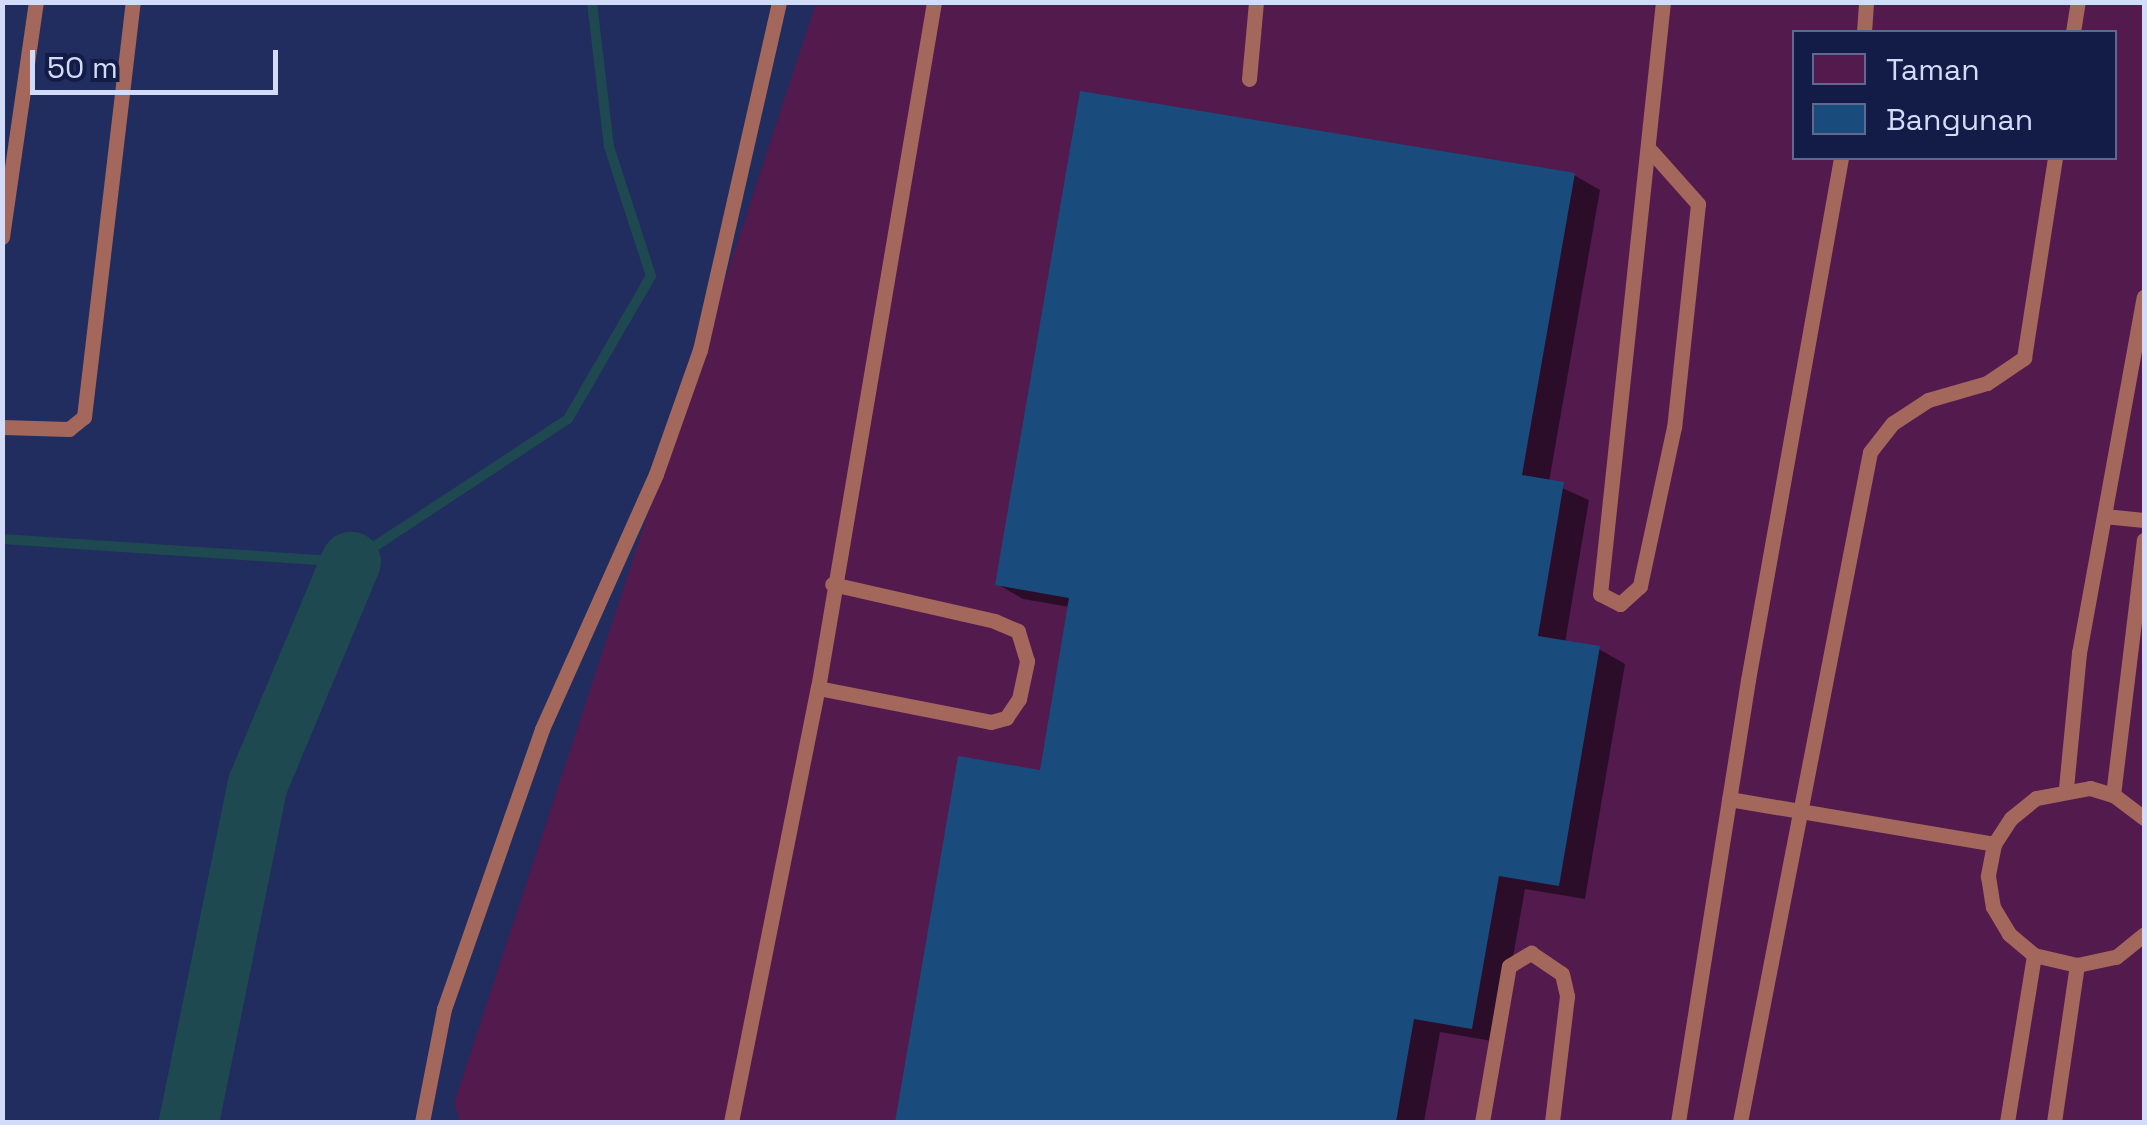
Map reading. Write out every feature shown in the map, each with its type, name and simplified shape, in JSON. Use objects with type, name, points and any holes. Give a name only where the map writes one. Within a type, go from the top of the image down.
[{"type":"lane","points":[[2,237],[36,2]]},
{"type":"lane","points":[[2,427],[68,429],[84,417],[134,2]]},
{"type":"lane","points":[[422,1122],[444,1009],[542,729],[656,474],[700,350],[779,2]]},
{"type":"lane","points":[[731,1122],[818,688],[832,584],[934,2]]},
{"type":"lane","points":[[1248,80],[1256,2]]},
{"type":"lane","points":[[1651,151],[1698,204],[1674,428],[1640,586],[1620,604],[1600,594],[1651,151],[1663,2]]},
{"type":"lane","points":[[1864,30],[1866,2]]},
{"type":"lane","points":[[2073,30],[2078,2]]},
{"type":"lane","points":[[1678,1122],[1729,799],[1841,160]]},
{"type":"lane","points":[[1740,1122],[1797,811],[1870,452],[1893,423],[1928,400],[1987,383],[2024,358],[2056,160]]},
{"type":"lane","points":[[2066,788],[2080,653],[2144,298]]},
{"type":"lane","points":[[2104,516],[2144,520]]},
{"type":"lane","points":[[2114,795],[2144,540]]},
{"type":"lane","points":[[818,688],[991,722],[1006,718],[1019,699],[1026,661],[1018,631],[995,621],[832,584]]},
{"type":"lane","points":[[2144,818],[2114,795],[2066,788],[2024,808],[1994,844],[1988,876],[1993,907],[2009,934],[2034,955],[2077,965],[2116,957],[2144,934]]},
{"type":"lane","points":[[1729,799],[1994,844]]},
{"type":"lane","points":[[1482,1122],[1508,966],[1531,953],[1562,974],[1567,996],[1552,1122]]},
{"type":"lane","points":[[2007,1122],[2034,955]]},
{"type":"lane","points":[[2054,1122],[2077,965]]},
{"type":"shaded area","points":[[2,3],[2144,3],[2144,1122],[3,1122]]},
{"type":"green space","points":[[816,3],[2144,3],[2144,1122],[460,1122],[454,1103]]},
{"type":"building","points":[[1080,91],[1575,173],[1522,475],[1564,482],[1538,636],[1600,646],[1559,886],[1499,876],[1472,1029],[1414,1019],[1396,1122],[895,1122],[958,756],[1040,770],[1069,598],[995,585]]},
{"type":"waterway","points":[[2,539],[351,562],[568,419],[651,276],[609,147],[592,2]]},
{"type":"waterway","points":[[189,1122],[258,784],[351,562]]}]
